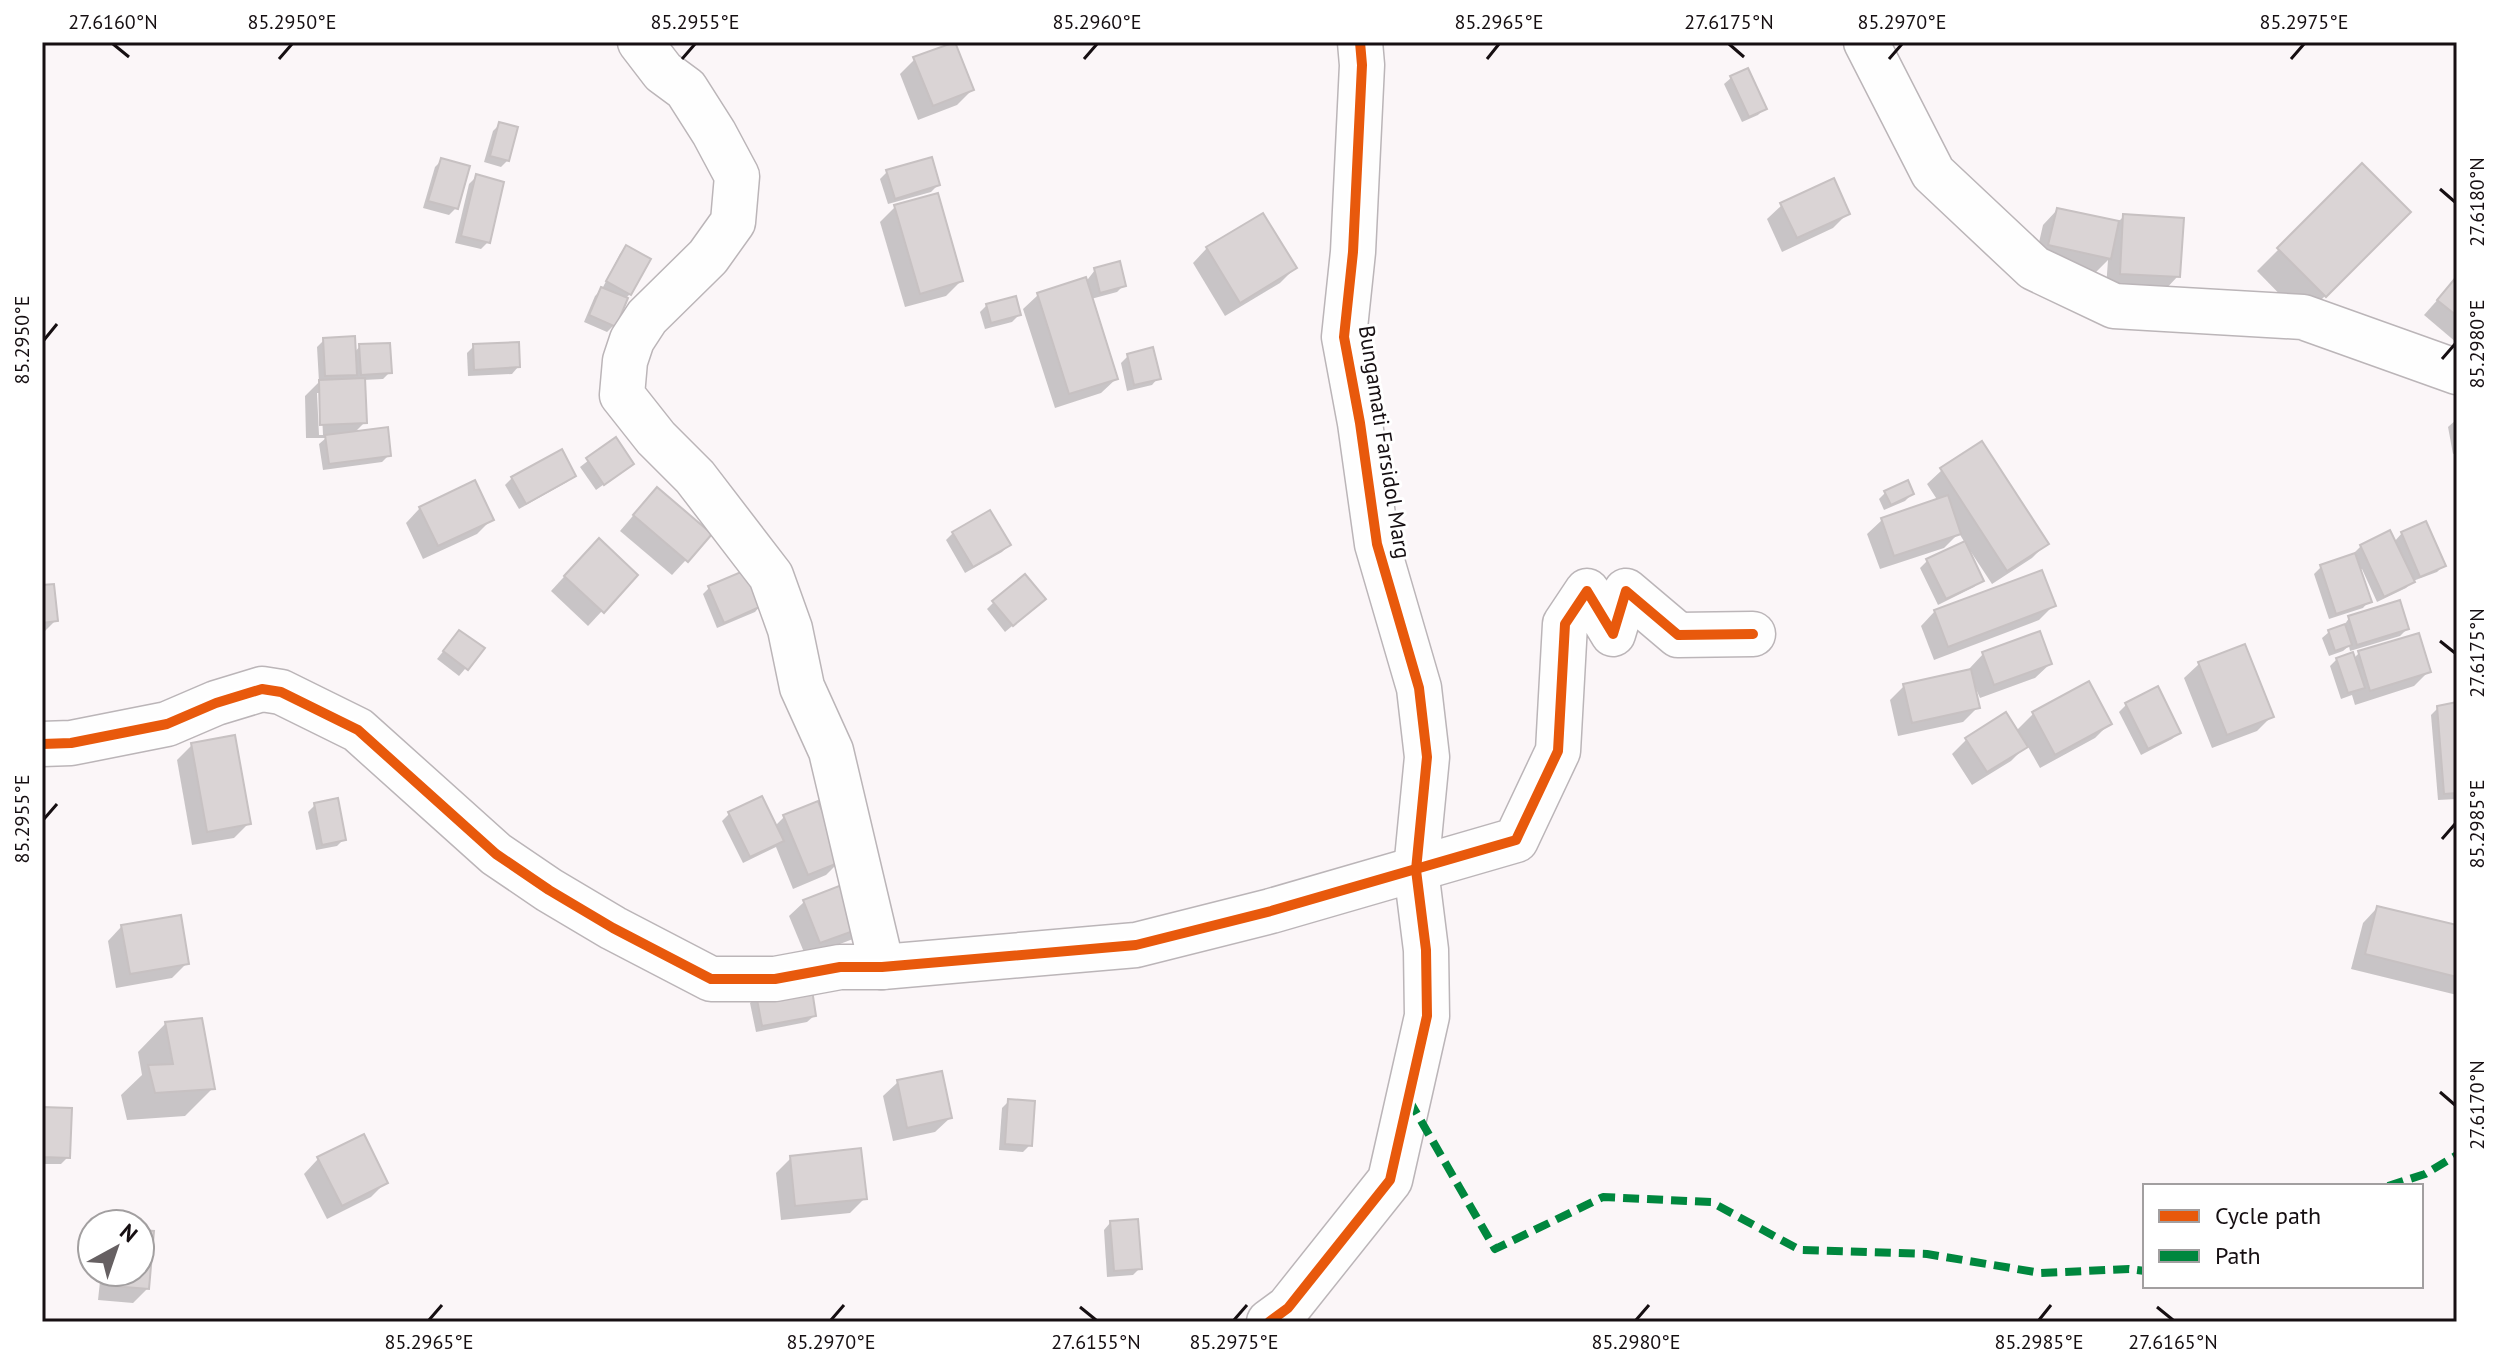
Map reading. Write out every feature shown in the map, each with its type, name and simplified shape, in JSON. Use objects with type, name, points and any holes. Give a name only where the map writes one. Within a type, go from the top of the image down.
[{"type":"street","points":[[640,42],[663,72],[686,89],[737,176],[733,222],[708,257],[647,317],[632,340],[625,361],[622,395],[656,438],[695,477],[771,576],[790,629],[802,687],[831,751],[882,967]]},
{"type":"street","name":"Bungamati Farsidol Marg","points":[[1269,1322],[1288,1308],[1390,1180],[1427,1016],[1426,950],[1416,870],[1427,757],[1419,688],[1377,544],[1344,337],[1353,239],[1362,65],[1360,42]]},
{"type":"street","points":[[1866,42],[1933,173],[2034,268],[2114,306],[2303,317],[2457,372]]},
{"type":"street","points":[[42,744],[71,743],[167,724],[216,703],[262,689],[281,692],[358,730],[496,854],[613,928],[711,979],[775,979],[840,967],[882,967],[1136,945],[1271,911],[1516,840],[1558,751],[1565,624],[1587,591],[1613,634],[1626,591],[1678,635],[1753,634]]},
{"type":"building","points":[[955,42],[974,90],[933,106],[913,57]]},
{"type":"building","points":[[1748,68],[1767,109],[1749,117],[1730,76]]},
{"type":"building","points":[[499,122],[518,127],[509,161],[490,156]]},
{"type":"building","points":[[932,157],[940,185],[895,199],[886,170]]},
{"type":"building","points":[[441,158],[470,166],[458,209],[428,201]]},
{"type":"building","points":[[2362,163],[2411,212],[2326,297],[2277,248]]},
{"type":"building","points":[[476,174],[504,182],[490,243],[461,236]]},
{"type":"building","points":[[1834,178],[1850,214],[1797,238],[1780,203]]},
{"type":"building","points":[[938,193],[963,281],[920,294],[894,205]]},
{"type":"building","points":[[2057,208],[2119,221],[2111,259],[2048,245]]},
{"type":"building","points":[[1263,213],[1297,268],[1240,303],[1206,247]]},
{"type":"building","points":[[2123,214],[2184,218],[2180,277],[2120,274]]},
{"type":"building","points":[[626,245],[651,259],[631,295],[606,281]]},
{"type":"building","points":[[1120,261],[1126,286],[1100,293],[1094,268]]},
{"type":"building","points":[[2457,276],[2457,316],[2437,300]]},
{"type":"building","points":[[1086,277],[1118,379],[1069,394],[1037,293]]},
{"type":"building","points":[[601,287],[628,298],[616,327],[589,315]]},
{"type":"building","points":[[1016,296],[1021,315],[991,323],[986,304]]},
{"type":"building","points":[[355,336],[357,375],[325,376],[323,338]]},
{"type":"building","points":[[519,342],[520,367],[474,370],[473,344]]},
{"type":"building","points":[[390,343],[392,373],[361,375],[359,344]]},
{"type":"building","points":[[1153,347],[1161,379],[1134,385],[1127,354]]},
{"type":"building","points":[[365,378],[367,423],[320,425],[319,380]]},
{"type":"building","points":[[388,427],[391,456],[329,464],[325,435]]},
{"type":"building","points":[[616,437],[634,464],[604,485],[586,458]]},
{"type":"building","points":[[1982,441],[2049,544],[2007,571],[1940,468]]},
{"type":"building","points":[[562,449],[576,476],[526,504],[511,477]]},
{"type":"building","points":[[475,480],[494,520],[438,546],[419,507]]},
{"type":"building","points":[[1908,480],[1914,494],[1891,505],[1884,491]]},
{"type":"building","points":[[657,487],[712,534],[688,562],[633,515]]},
{"type":"building","points":[[1948,495],[1961,534],[1894,556],[1881,518]]},
{"type":"building","points":[[990,510],[1011,545],[973,567],[952,532]]},
{"type":"building","points":[[2426,521],[2446,566],[2420,577],[2401,532]]},
{"type":"building","points":[[2390,530],[2415,582],[2384,597],[2360,545]]},
{"type":"building","points":[[599,538],[638,575],[604,613],[564,576]]},
{"type":"building","points":[[1965,541],[1984,581],[1946,599],[1926,559]]},
{"type":"building","points":[[2355,553],[2372,602],[2336,614],[2320,565]]},
{"type":"building","points":[[748,569],[764,605],[724,623],[708,586]]},
{"type":"building","points":[[2042,570],[2056,606],[1948,647],[1934,610]]},
{"type":"building","points":[[1025,574],[1046,599],[1013,626],[992,601]]},
{"type":"building","points":[[54,584],[58,621],[42,623],[42,585]]},
{"type":"building","points":[[2400,600],[2409,629],[2357,645],[2348,616]]},
{"type":"building","points":[[2345,624],[2352,645],[2335,651],[2328,630]]},
{"type":"building","points":[[459,630],[485,648],[468,670],[443,651]]},
{"type":"building","points":[[2040,631],[2052,664],[1994,685],[1982,652]]},
{"type":"building","points":[[2419,633],[2431,672],[2370,691],[2358,651]]},
{"type":"building","points":[[2245,644],[2274,717],[2227,735],[2198,662]]},
{"type":"building","points":[[2353,652],[2365,688],[2348,693],[2336,658]]},
{"type":"building","points":[[1971,669],[1980,708],[1912,723],[1903,684]]},
{"type":"building","points":[[2089,681],[2112,724],[2055,755],[2032,712]]},
{"type":"building","points":[[2158,686],[2181,733],[2148,749],[2125,703]]},
{"type":"building","points":[[2457,702],[2457,793],[2444,794],[2437,706]]},
{"type":"building","points":[[2006,712],[2028,747],[1987,772],[1965,738]]},
{"type":"building","points":[[235,735],[251,824],[207,832],[191,743]]},
{"type":"building","points":[[762,796],[784,841],[750,857],[728,812]]},
{"type":"building","points":[[338,798],[346,840],[322,845],[314,803]]},
{"type":"building","points":[[818,801],[843,861],[808,875],[783,815]]},
{"type":"building","points":[[852,881],[870,925],[820,943],[803,900]]},
{"type":"building","points":[[2377,906],[2457,925],[2457,977],[2365,954]]},
{"type":"building","points":[[181,915],[189,964],[130,974],[121,925]]},
{"type":"building","points":[[811,983],[816,1016],[762,1026],[756,994]]},
{"type":"building","points":[[202,1018],[215,1089],[155,1093],[148,1065],[173,1064],[165,1022]]},
{"type":"building","points":[[942,1071],[952,1118],[907,1128],[897,1080]]},
{"type":"building","points":[[1008,1099],[1035,1101],[1032,1146],[1005,1144]]},
{"type":"building","points":[[42,1107],[72,1108],[70,1158],[42,1157]]},
{"type":"building","points":[[364,1134],[388,1183],[342,1206],[317,1157]]},
{"type":"building","points":[[861,1148],[867,1199],[795,1206],[790,1156]]},
{"type":"building","points":[[1138,1219],[1142,1269],[1114,1271],[1110,1221]]},
{"type":"marked path","points":[[1409,1100],[1495,1249],[1603,1197],[1711,1202],[1800,1250],[1927,1254],[2041,1273],[2143,1271]]},
{"type":"marked path","points":[[2394,1184],[2425,1174],[2457,1155]]},
{"type":"cycle path","points":[[1269,1322],[1288,1308],[1390,1180],[1427,1016],[1426,950],[1416,870],[1427,757],[1419,688],[1377,544],[1344,337],[1353,252],[1362,65],[1360,42]]},
{"type":"cycle path","points":[[42,744],[71,743],[167,724],[216,703],[262,689],[281,692],[358,730],[496,854],[613,928],[711,979],[775,979],[840,967],[882,967],[1136,945],[1271,911],[1516,840],[1558,751],[1565,624],[1587,591],[1613,634],[1626,591],[1678,635],[1753,634]]}]
